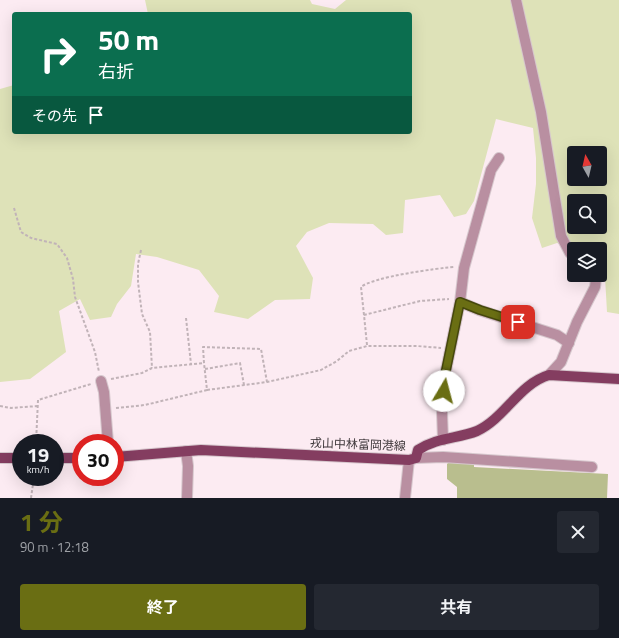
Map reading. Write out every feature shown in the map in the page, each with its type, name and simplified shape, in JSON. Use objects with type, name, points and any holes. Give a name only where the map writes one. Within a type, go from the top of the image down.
[{"type":"main road","points":[[549,375],[619,379]]},
{"type":"main road","name":"戎山中林富岡港線","points":[[124,456],[201,450],[413,459],[418,450],[428,444],[476,431],[490,422],[524,390],[540,378],[549,375]]},
{"type":"main road","points":[[0,458],[12,458]]},
{"type":"street","points":[[516,0],[541,112],[561,236],[567,247]]},
{"type":"street","points":[[443,440],[442,412],[444,380],[460,302],[464,268],[491,170],[499,158]]},
{"type":"street","points":[[549,375],[560,362],[577,322],[595,287],[596,282]]},
{"type":"street","points":[[460,302],[557,335],[569,343]]},
{"type":"street","points":[[101,381],[104,392],[107,434]]},
{"type":"street","points":[[186,451],[188,466],[186,498]]},
{"type":"street","points":[[405,498],[413,459],[443,457],[592,467]]},
{"type":"path","points":[[14,208],[21,232],[31,238],[57,244],[67,258],[73,279],[75,297],[95,352],[101,381]]},
{"type":"path","points":[[141,250],[138,264],[138,282],[142,314],[150,332],[152,368]]},
{"type":"path","points":[[367,346],[362,287],[365,284],[442,267],[456,266],[464,268]]},
{"type":"path","points":[[364,315],[420,301],[448,298],[460,302]]},
{"type":"path","points":[[186,318],[192,364]]},
{"type":"path","points":[[105,409],[145,405],[207,390],[267,382],[321,370],[337,361],[349,351],[367,346],[417,346],[450,349]]},
{"type":"path","points":[[207,390],[203,347],[261,349],[267,382]]},
{"type":"path","points":[[36,434],[38,400],[101,381],[142,373],[152,368],[204,363]]},
{"type":"path","points":[[205,369],[240,363],[244,385]]},
{"type":"path","points":[[0,406],[11,408],[38,406]]},
{"type":"path","points":[[31,498],[33,486]]},
{"type":"shaded area","points":[[145,0],[310,0],[312,4],[335,9],[346,0],[619,0],[619,314],[607,312],[605,282],[607,282],[607,242],[567,242],[567,247],[557,243],[542,248],[532,218],[536,184],[536,158],[533,128],[496,119],[474,201],[466,214],[454,217],[440,195],[405,200],[403,233],[386,235],[373,224],[329,223],[307,232],[296,246],[313,278],[310,299],[275,300],[248,319],[214,312],[219,296],[199,270],[157,257],[136,254],[131,286],[117,304],[111,317],[90,320],[80,299],[59,311],[66,352],[30,379],[0,382],[0,89],[12,86],[12,134],[412,134],[412,12],[148,12]]},
{"type":"shaded area","points":[[450,461],[474,462],[474,467],[608,474],[607,498],[457,498],[457,487],[447,479],[447,464]]},
{"type":"route","points":[[444,391],[444,380],[460,302],[518,322]]}]
